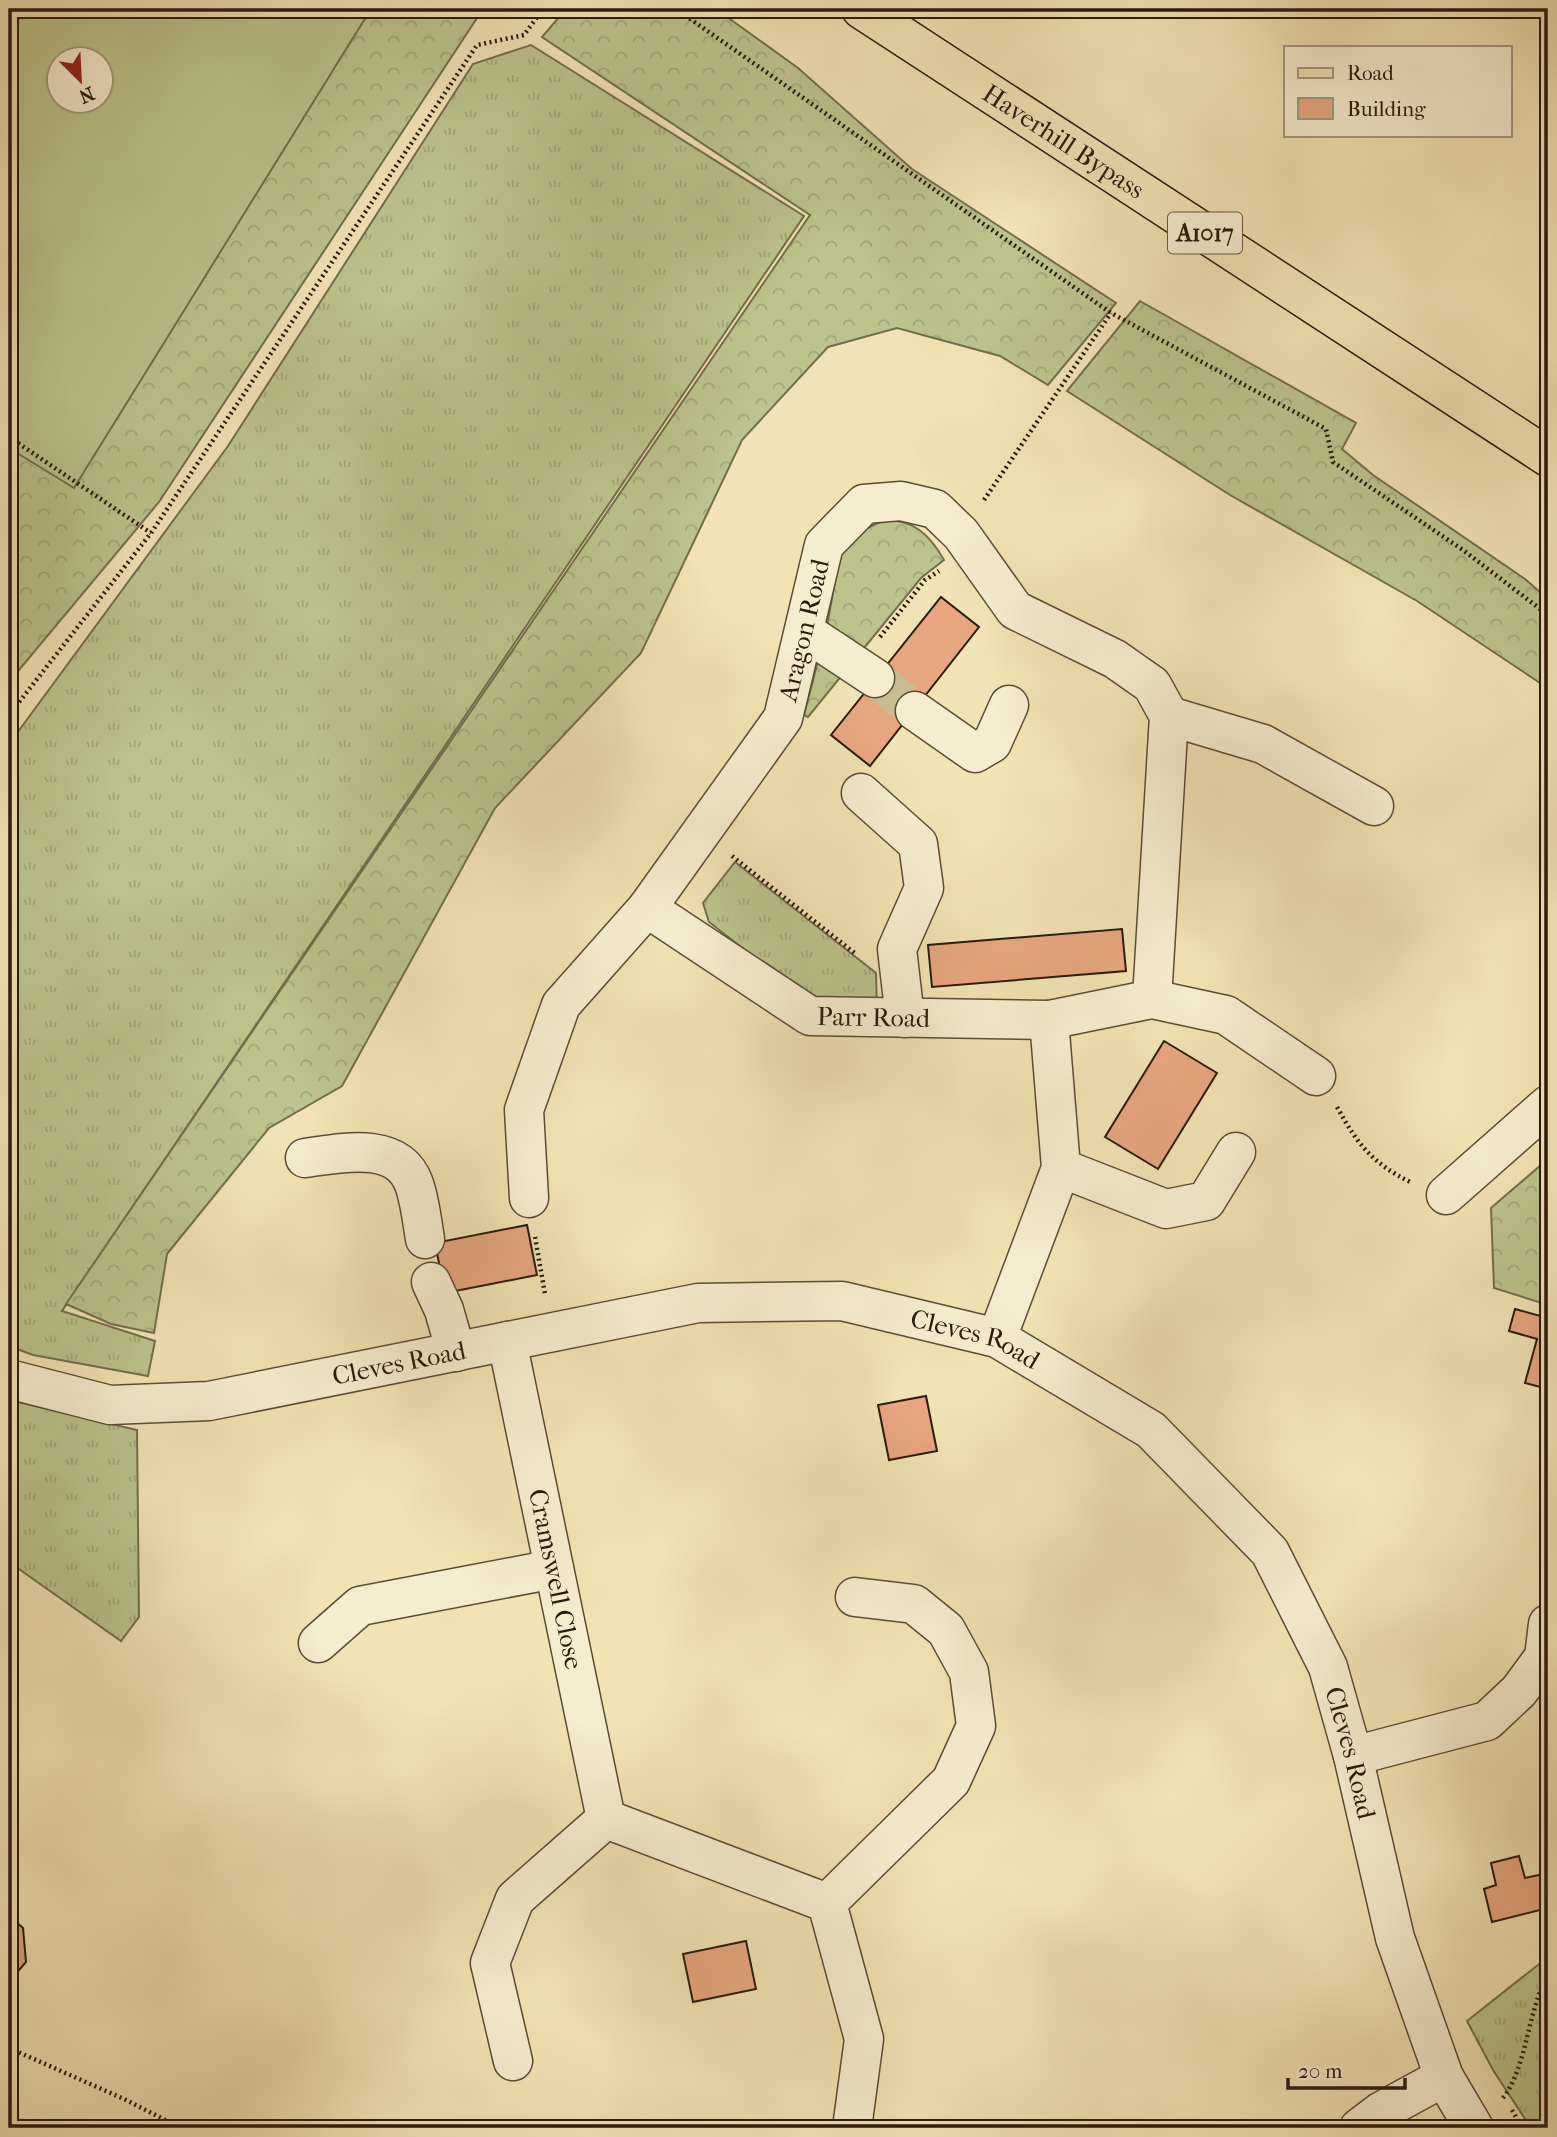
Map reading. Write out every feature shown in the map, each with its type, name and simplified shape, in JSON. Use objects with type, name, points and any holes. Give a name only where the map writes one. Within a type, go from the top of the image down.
[{"type":"main road","name":"Haverhill Bypass","points":[[862,9],[1548,457]]},
{"type":"street","name":"Aragon Road","points":[[529,1198],[524,1110],[561,1005],[647,908],[783,718],[824,545],[864,504],[901,502],[935,509],[961,534],[1015,610],[1115,659],[1152,685],[1169,716]]},
{"type":"street","points":[[804,631],[875,678]]},
{"type":"street","points":[[915,711],[975,753],[992,743],[1009,705]]},
{"type":"street","points":[[1152,999],[1169,716],[1263,744],[1374,806]]},
{"type":"street","points":[[861,793],[918,844],[924,888],[897,949],[905,1018]]},
{"type":"street","name":"Parr Road","points":[[647,908],[810,1016],[1049,1020],[1152,999],[1226,1015],[1316,1076]]},
{"type":"street","points":[[997,1338],[1061,1168],[1049,1020]]},
{"type":"street","points":[[1446,1195],[1548,1105]]},
{"type":"street","points":[[1061,1168],[1166,1209],[1206,1201],[1236,1152]]},
{"type":"street","points":[[305,1158],[366,1153],[392,1158],[408,1173],[414,1185],[425,1239]]},
{"type":"street","points":[[432,1282],[444,1310],[456,1352]]},
{"type":"street","name":"Cleves Road","points":[[9,1379],[110,1405],[209,1401],[698,1303],[842,1301],[997,1338],[1151,1430],[1270,1552],[1328,1667],[1353,1756],[1395,1938],[1444,2077],[1471,2123]]},
{"type":"street","name":"Cramswell Close","points":[[507,1341],[606,1819]]},
{"type":"street","points":[[318,1643],[360,1606],[554,1569]]},
{"type":"street","points":[[827,1903],[951,1781],[976,1726],[969,1672],[946,1630],[914,1604],[855,1597]]},
{"type":"street","points":[[1353,1756],[1487,1721],[1518,1690],[1544,1657],[1548,1624]]},
{"type":"street","points":[[513,2061],[490,1964],[514,1899],[606,1819],[827,1903]]},
{"type":"street","points":[[827,1903],[864,2039],[852,2128]]},
{"type":"street","points":[[1359,2128],[1380,2112],[1444,2077]]},
{"type":"path","points":[[9,716],[151,533],[477,45],[524,35],[543,9]]},
{"type":"path","points":[[676,9],[1111,313],[1326,429],[1333,462],[1463,550],[1548,615]]},
{"type":"path","points":[[961,534],[1111,313]]},
{"type":"path","points":[[9,437],[151,533]]},
{"type":"path","points":[[1316,1076],[1324,1084],[1350,1130],[1379,1165],[1411,1182],[1446,1195]]},
{"type":"path","points":[[529,1198],[552,1332]]},
{"type":"path","points":[[1471,2123],[1505,2097],[1526,2045],[1539,1990],[1548,1975]]},
{"type":"path","points":[[9,2048],[124,2099],[181,2128]]},
{"type":"green space","points":[[9,9],[525,9],[481,12],[159,502],[9,682]]},
{"type":"green space","points":[[9,9],[371,9],[74,488],[9,448]]},
{"type":"green space","points":[[566,9],[716,9],[798,68],[912,169],[1116,303],[1048,385],[1000,356],[897,328],[828,347],[742,440],[641,653],[495,808],[342,1086],[269,1128],[167,1254],[154,1333],[111,1324],[66,1304],[810,215],[542,37]]},
{"type":"green space","points":[[531,45],[804,216],[62,1311],[155,1341],[148,1376],[33,1355],[9,1346],[9,744],[228,446],[473,64]]},
{"type":"green space","points":[[1140,301],[1356,423],[1342,449],[1373,475],[1525,579],[1548,599],[1548,691],[1417,601],[1230,495],[1067,391]]},
{"type":"green space","points":[[884,520],[904,522],[920,530],[944,560],[921,578],[808,717],[804,715],[827,626],[839,559],[851,536]]},
{"type":"green space","points":[[735,862],[876,973],[877,1011],[815,1005],[709,922],[703,903]]},
{"type":"green space","points":[[1548,1159],[1548,1305],[1494,1288],[1491,1208]]},
{"type":"green space","points":[[9,1400],[137,1430],[139,1617],[121,1641],[9,1562]]},
{"type":"green space","points":[[1548,1957],[1548,2124],[1546,2128],[1531,2128],[1493,2070],[1467,2021]]},
{"type":"building","points":[[941,597],[979,627],[870,766],[831,735]]},
{"type":"building","points":[[1122,929],[1126,971],[932,987],[928,945]]},
{"type":"building","points":[[1164,1041],[1217,1073],[1158,1169],[1105,1137]]},
{"type":"building","points":[[527,1225],[537,1275],[445,1293],[435,1243]]},
{"type":"building","points":[[1515,1309],[1548,1318],[1548,1389],[1525,1383],[1537,1339],[1509,1331]]},
{"type":"building","points":[[926,1396],[937,1451],[889,1460],[878,1405]]},
{"type":"building","points":[[1519,1856],[1525,1878],[1548,1873],[1548,1908],[1492,1922],[1484,1889],[1496,1885],[1491,1863]]},
{"type":"building","points":[[9,1916],[23,1928],[26,1962],[9,1982]]},
{"type":"building","points":[[746,1941],[756,1989],[693,2002],[683,1954]]},
{"type":"tunnel","points":[[875,678],[915,711]]}]
